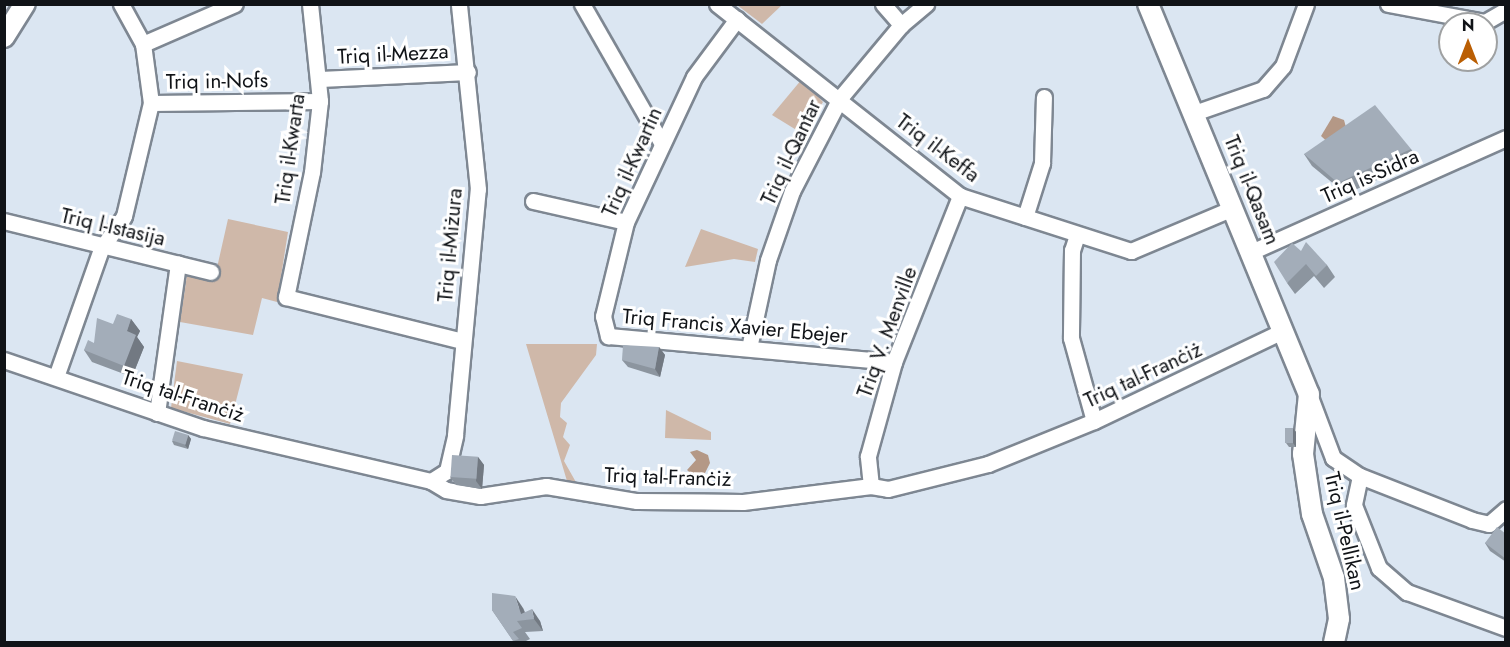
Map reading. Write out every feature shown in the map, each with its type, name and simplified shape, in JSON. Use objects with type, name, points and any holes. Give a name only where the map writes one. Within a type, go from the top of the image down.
[{"type":"street","points":[[7,26],[25,4]]},
{"type":"street","points":[[57,374],[101,249],[124,216],[151,103],[143,44],[121,4]]},
{"type":"street","points":[[143,44],[235,4]]},
{"type":"street","name":"Triq il-Kwarta","points":[[310,4],[320,79],[320,101],[312,172],[286,297],[462,341]]},
{"type":"street","name":"Triq il-Miżura","points":[[431,481],[447,471],[455,435],[478,189],[468,72],[459,4]]},
{"type":"street","points":[[582,4],[660,142]]},
{"type":"street","name":"Triq il-Keffa","points":[[717,4],[840,98],[960,196],[1131,251],[1233,208]]},
{"type":"street","points":[[883,4],[901,25]]},
{"type":"street","name":"Triq il-Qantar","points":[[749,348],[768,260],[792,191],[840,98],[901,25],[926,4]]},
{"type":"street","name":"Triq il-Qasam","points":[[1148,4],[1309,394]]},
{"type":"street","points":[[1194,113],[1263,89],[1282,66],[1306,4]]},
{"type":"street","points":[[1388,4],[1485,22],[1506,10]]},
{"type":"street","name":"Triq il-Kwartin","points":[[608,336],[603,316],[626,222],[660,142],[694,77],[737,19]]},
{"type":"street","name":"Triq il-Mezza","points":[[320,79],[468,72]]},
{"type":"street","points":[[1025,217],[1042,163],[1044,97]]},
{"type":"street","name":"Triq in-Nofs","points":[[151,103],[320,101]]},
{"type":"street","name":"Triq is-Sidra","points":[[1251,252],[1506,138]]},
{"type":"street","name":"Triq V. Menville","points":[[871,486],[868,456],[894,362],[960,196]]},
{"type":"street","points":[[533,201],[626,222]]},
{"type":"street","name":"Triq l-Istasija","points":[[4,221],[101,249],[178,263],[211,272]]},
{"type":"street","points":[[1077,235],[1072,250],[1071,338],[1094,421]]},
{"type":"street","points":[[157,412],[178,263]]},
{"type":"street","name":"Triq tal-Franċiż","points":[[4,360],[57,374],[157,412],[291,451],[431,481],[446,490],[480,496],[546,486],[637,501],[744,502],[871,486],[888,489],[988,464],[1094,421],[1283,331]]},
{"type":"street","name":"Triq Francis Xavier Ebejer","points":[[608,336],[894,362]]},
{"type":"street","points":[[1309,394],[1333,458],[1360,476],[1489,524],[1506,509]]},
{"type":"street","name":"Triq il-Pellikan","points":[[1309,394],[1303,454],[1312,514],[1334,578],[1339,619],[1334,642]]},
{"type":"street","points":[[1360,476],[1354,505],[1379,568],[1407,592],[1506,628]]},
{"type":"shaded area","points":[[737,5],[782,5],[762,24]]},
{"type":"shaded area","points":[[802,79],[823,102],[803,134],[772,115]]},
{"type":"shaded area","points":[[1333,116],[1344,120],[1347,131],[1333,147],[1321,136]]},
{"type":"shaded area","points":[[228,219],[288,232],[277,302],[262,298],[253,335],[180,322],[187,275],[214,281]]},
{"type":"shaded area","points":[[701,229],[758,249],[755,262],[734,259],[685,267]]},
{"type":"shaded area","points":[[526,344],[597,344],[596,355],[561,403],[560,417],[567,423],[563,437],[570,445],[564,461],[577,484],[546,482],[567,481]]},
{"type":"shaded area","points":[[177,361],[243,374],[230,424],[171,408]]},
{"type":"shaded area","points":[[666,410],[711,432],[711,440],[665,438]]},
{"type":"shaded area","points":[[697,450],[708,455],[710,463],[704,475],[695,477],[687,470],[696,460],[690,452]]},
{"type":"building","points":[[1375,105],[1411,149],[1338,183],[1304,154]]},
{"type":"building","points":[[1306,242],[1327,265],[1316,276],[1306,264],[1287,283],[1274,262],[1292,243],[1301,251]]},
{"type":"building","points":[[117,314],[131,319],[127,331],[136,335],[124,366],[84,350],[88,340],[94,343],[97,318],[113,324]]},
{"type":"building","points":[[623,345],[659,347],[655,369],[622,360]]},
{"type":"building","points":[[1285,428],[1293,428],[1293,443],[1285,443]]},
{"type":"building","points":[[175,431],[188,435],[185,445],[172,441]]},
{"type":"building","points":[[452,455],[478,457],[476,479],[450,477]]},
{"type":"building","points":[[1497,527],[1506,534],[1506,559],[1485,543]]},
{"type":"building","points":[[492,593],[515,596],[521,614],[532,609],[534,619],[517,621],[522,628],[513,632],[519,639],[513,641],[492,610]]}]
